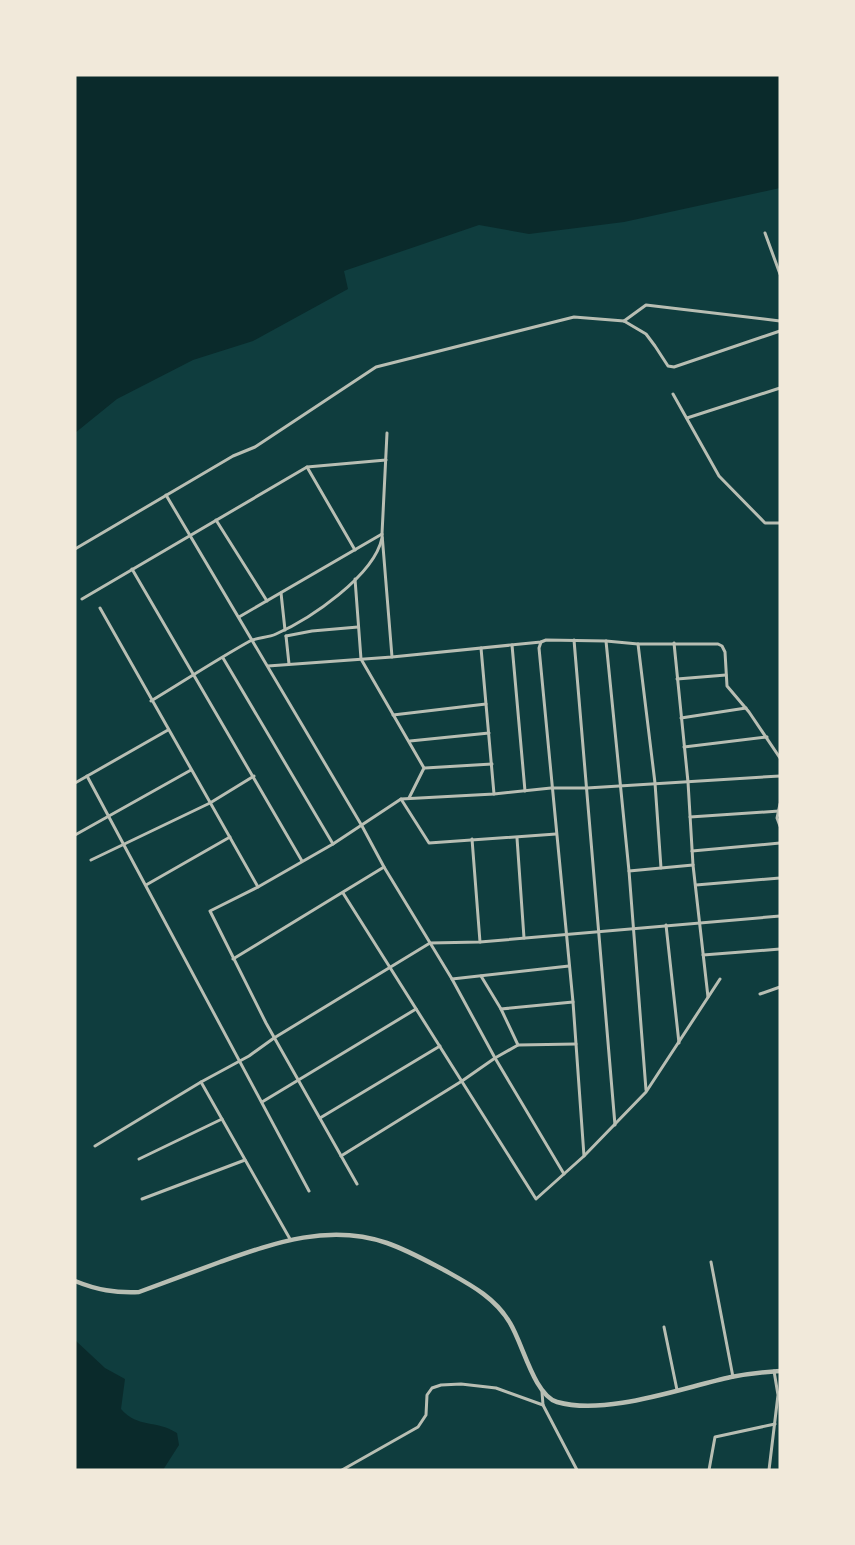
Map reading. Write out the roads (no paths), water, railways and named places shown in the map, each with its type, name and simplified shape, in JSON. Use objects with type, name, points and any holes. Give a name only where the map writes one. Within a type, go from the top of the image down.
[{"type":"street","points":[[765,233],[780,274]]},
{"type":"street","points":[[624,321],[646,305],[780,321]]},
{"type":"street","points":[[75,549],[233,456],[255,447],[376,367],[574,317],[624,321],[646,334],[668,366],[674,367],[780,331]]},
{"type":"street","points":[[687,418],[780,388]]},
{"type":"street","points":[[673,394],[719,476],[765,523],[780,523]]},
{"type":"street","points":[[387,433],[382,536],[392,657]]},
{"type":"street","points":[[82,598],[307,467],[386,460]]},
{"type":"street","points":[[307,467],[355,550]]},
{"type":"street","points":[[166,495],[452,979],[495,1058],[564,1174]]},
{"type":"street","points":[[216,520],[267,601]]},
{"type":"street","points":[[239,617],[382,536]]},
{"type":"street","points":[[151,701],[252,640],[273,636],[330,603],[355,579],[376,554],[382,536]]},
{"type":"street","points":[[132,569],[302,861]]},
{"type":"street","points":[[355,579],[362,659],[424,768]]},
{"type":"street","points":[[281,593],[289,664]]},
{"type":"street","points":[[100,608],[258,887]]},
{"type":"street","points":[[286,636],[358,627]]},
{"type":"street","points":[[268,666],[392,657],[541,642],[546,639],[722,646],[725,652],[728,686],[780,758]]},
{"type":"street","points":[[574,640],[615,1125]]},
{"type":"street","points":[[606,641],[629,871],[646,1092]]},
{"type":"street","points":[[541,642],[539,648],[573,1002],[584,1156]]},
{"type":"street","points":[[674,643],[688,782],[693,865],[708,997]]},
{"type":"street","points":[[638,644],[655,783],[661,868]]},
{"type":"street","points":[[512,645],[525,791]]},
{"type":"street","points":[[481,648],[494,794]]},
{"type":"street","points":[[223,658],[333,844]]},
{"type":"street","points":[[677,679],[726,675]]},
{"type":"street","points":[[393,715],[486,704]]},
{"type":"street","points":[[681,718],[746,708]]},
{"type":"street","points":[[75,783],[168,730]]},
{"type":"street","points":[[409,742],[489,733]]},
{"type":"street","points":[[684,747],[767,737]]},
{"type":"street","points":[[424,768],[492,764]]},
{"type":"street","points":[[410,798],[424,768]]},
{"type":"street","points":[[75,835],[191,770]]},
{"type":"street","points":[[87,776],[309,1191]]},
{"type":"street","points":[[91,860],[210,803],[254,776]]},
{"type":"street","points":[[357,1184],[274,1038],[210,911],[258,887],[333,844],[401,799],[494,794],[551,788],[587,788],[780,776]]},
{"type":"street","points":[[401,799],[429,843],[556,834]]},
{"type":"street","points":[[780,804],[778,823],[780,826]]},
{"type":"street","points":[[690,817],[779,811]]},
{"type":"street","points":[[145,886],[230,837]]},
{"type":"street","points":[[517,838],[524,938]]},
{"type":"street","points":[[472,839],[480,942]]},
{"type":"street","points":[[693,851],[780,843]]},
{"type":"street","points":[[629,871],[693,865]]},
{"type":"street","points":[[233,959],[384,867]]},
{"type":"street","points":[[696,885],[780,878]]},
{"type":"street","points":[[343,893],[536,1199],[584,1156],[646,1092],[720,979]]},
{"type":"street","points":[[95,1146],[201,1082],[240,1062],[274,1038],[430,943],[480,942],[780,916]]},
{"type":"street","points":[[666,925],[679,1043]]},
{"type":"street","points":[[703,955],[780,949]]},
{"type":"street","points":[[452,979],[569,966]]},
{"type":"street","points":[[481,975],[501,1009],[518,1046]]},
{"type":"street","points":[[760,994],[780,987]]},
{"type":"street","points":[[501,1009],[573,1002]]},
{"type":"street","points":[[262,1102],[416,1009]]},
{"type":"street","points":[[341,1156],[495,1058],[518,1046],[576,1044]]},
{"type":"street","points":[[320,1118],[440,1046]]},
{"type":"street","points":[[201,1082],[290,1239]]},
{"type":"street","points":[[139,1160],[222,1119]]},
{"type":"street","points":[[141,1199],[245,1160]]},
{"type":"street","points":[[75,1281],[94,1289],[114,1293],[139,1292],[290,1239],[328,1233],[385,1242],[414,1254],[481,1291],[503,1310],[519,1337],[542,1392],[543,1405],[577,1470]]},
{"type":"street","points":[[711,1262],[733,1377]]},
{"type":"street","points":[[664,1327],[677,1390]]},
{"type":"street","points":[[542,1392],[555,1401],[571,1404],[603,1404],[629,1401],[733,1377],[777,1371],[778,1395],[769,1470]]},
{"type":"street","points":[[342,1470],[418,1427],[426,1415],[427,1395],[432,1388],[441,1385],[461,1384],[496,1388],[543,1405]]},
{"type":"street","points":[[709,1470],[715,1437],[775,1424]]},
{"type":"water","points":[[75,75],[780,75],[780,188],[624,222],[529,234],[479,225],[344,271],[348,289],[253,341],[193,360],[117,399],[75,433]]},
{"type":"water","points":[[75,1340],[105,1368],[125,1379],[121,1409],[141,1422],[162,1426],[177,1433],[179,1445],[163,1470],[75,1470]]}]
